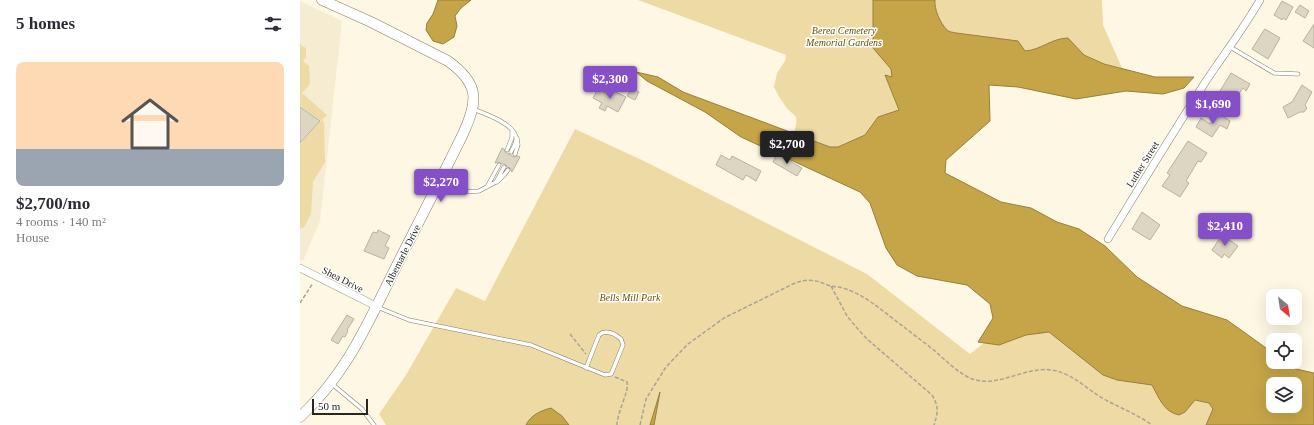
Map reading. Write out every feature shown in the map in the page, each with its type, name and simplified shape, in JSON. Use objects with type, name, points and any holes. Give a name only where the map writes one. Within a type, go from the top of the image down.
[{"type":"street","name":"Albemarle Drive","points":[[300,417],[331,383],[359,342],[463,134],[474,104],[473,91],[470,81],[457,67],[371,22],[339,3],[322,0]]},
{"type":"street","name":"Luther Street","points":[[1108,239],[1157,159],[1260,0]]},
{"type":"street","name":"Shea Drive","points":[[300,268],[376,306]]},
{"type":"lane","points":[[1230,47],[1274,73],[1298,74]]},
{"type":"lane","points":[[473,109],[502,122],[512,130],[518,145],[515,154]]},
{"type":"lane","points":[[507,150],[512,138],[512,130]]},
{"type":"lane","points":[[511,152],[515,145],[516,137]]},
{"type":"lane","points":[[485,189],[490,183],[499,165]]},
{"type":"lane","points":[[496,182],[504,168]]},
{"type":"lane","points":[[439,182],[463,192],[474,192],[485,189],[496,182],[508,170]]},
{"type":"lane","points":[[376,306],[409,320],[531,345],[586,368],[605,375],[611,374],[623,345],[621,339],[607,332],[601,333],[586,368]]},
{"type":"lane","points":[[331,383],[362,409],[374,425]]},
{"type":"path","points":[[300,303],[314,282],[310,280]]},
{"type":"path","points":[[640,425],[646,398],[673,359],[696,337],[724,318],[801,280],[817,281],[847,289],[874,305],[928,345],[955,369],[972,379],[984,382],[999,380],[1032,370],[1047,369],[1059,371],[1071,375],[1102,398],[1131,412],[1152,425]]},
{"type":"path","points":[[832,286],[847,316],[867,339],[906,371],[932,395],[938,406],[937,417],[934,425]]},
{"type":"shaded area","points":[[438,0],[471,0],[461,8],[455,16],[457,26],[454,37],[443,44],[433,41],[426,30],[427,23],[433,14]]},
{"type":"shaded area","points":[[873,0],[935,0],[935,8],[940,20],[944,27],[950,32],[1018,41],[1025,51],[1036,49],[1057,40],[1068,38],[1084,55],[1104,64],[1155,77],[1194,77],[1184,88],[1163,94],[1126,91],[1076,99],[1018,87],[989,85],[990,121],[946,160],[945,173],[1001,202],[1031,208],[1057,222],[1079,229],[1105,246],[1137,277],[1182,306],[1227,320],[1266,348],[1266,369],[1296,369],[1314,373],[1314,425],[1206,425],[1213,409],[1209,403],[1195,400],[1185,412],[1179,415],[1169,411],[1162,404],[1152,385],[1117,380],[1103,375],[1049,332],[1026,335],[999,345],[978,342],[993,318],[990,304],[967,285],[917,276],[897,265],[886,248],[870,203],[860,192],[741,137],[705,112],[647,81],[636,72],[658,77],[683,92],[830,147],[838,147],[865,135],[878,117],[899,110],[885,75],[892,77],[891,69],[873,48]]},
{"type":"shaded area","points":[[300,1],[342,21],[320,221],[303,261],[300,260]]},
{"type":"shaded area","points":[[660,392],[654,425],[650,425]]},
{"type":"shaded area","points":[[551,408],[562,416],[569,425],[526,425],[536,414]]},
{"type":"green space","name":"Berea Cemetery Memorial Gardens","points":[[638,0],[880,0],[891,61],[898,83],[887,80],[899,110],[878,117],[865,135],[838,147],[830,147],[794,134],[796,118],[783,102],[774,87],[777,73],[785,61],[786,55]]},
{"type":"green space","points":[[935,0],[1102,0],[1103,25],[1122,68],[1104,64],[1084,55],[1068,38],[1057,40],[1036,49],[1025,51],[948,31],[938,17]]},
{"type":"green space","points":[[300,43],[306,48],[306,57],[303,61],[309,66],[310,84],[302,93],[327,115],[322,120],[324,122],[325,162],[313,182],[311,214],[304,227],[300,229],[300,144],[321,121],[300,106]]},
{"type":"green space","name":"Bells Mill Park","points":[[575,129],[646,162],[867,274],[970,354],[1027,305],[1066,341],[1071,350],[1272,425],[386,425],[379,414],[406,375],[456,288],[485,301]]},
{"type":"building","points":[[1282,1],[1293,7],[1286,20],[1283,18],[1282,20],[1274,15]]},
{"type":"building","points":[[1300,5],[1309,11],[1305,18],[1295,12]]},
{"type":"building","points":[[1314,24],[1314,48],[1303,41]]},
{"type":"building","points":[[1265,29],[1280,38],[1268,59],[1252,49]]},
{"type":"building","points":[[1231,73],[1250,84],[1246,91],[1243,88],[1231,105],[1226,102],[1223,107],[1217,102],[1222,92],[1220,91]]},
{"type":"building","points":[[1302,85],[1312,92],[1305,105],[1307,108],[1304,112],[1300,112],[1288,118],[1283,107],[1292,102]]},
{"type":"building","points":[[632,88],[639,92],[635,100],[627,96]]},
{"type":"building","points":[[598,89],[609,95],[611,90],[626,97],[618,112],[607,106],[605,111],[599,108],[602,103],[593,98]]},
{"type":"building","points":[[300,107],[320,121],[300,143]]},
{"type":"building","points":[[1217,112],[1230,121],[1227,129],[1220,125],[1212,137],[1196,127],[1201,118],[1210,124]]},
{"type":"building","points":[[1188,141],[1207,153],[1201,162],[1198,161],[1186,181],[1189,183],[1180,197],[1162,186],[1170,175],[1167,173]]},
{"type":"building","points":[[502,148],[505,152],[514,157],[520,157],[512,172],[505,164],[499,162],[495,163]]},
{"type":"building","points":[[777,154],[802,168],[797,176],[773,162]]},
{"type":"building","points":[[721,155],[730,160],[732,156],[761,171],[756,181],[746,175],[743,180],[716,165]]},
{"type":"building","points":[[1142,212],[1160,225],[1150,240],[1132,229]]},
{"type":"building","points":[[378,230],[390,236],[385,246],[389,248],[384,259],[364,251],[373,232],[377,233]]},
{"type":"building","points":[[1223,233],[1229,237],[1228,239],[1238,246],[1229,258],[1224,254],[1222,258],[1212,250]]},
{"type":"building","points":[[347,315],[354,319],[347,330],[348,331],[345,337],[343,336],[338,344],[331,340]]}]
